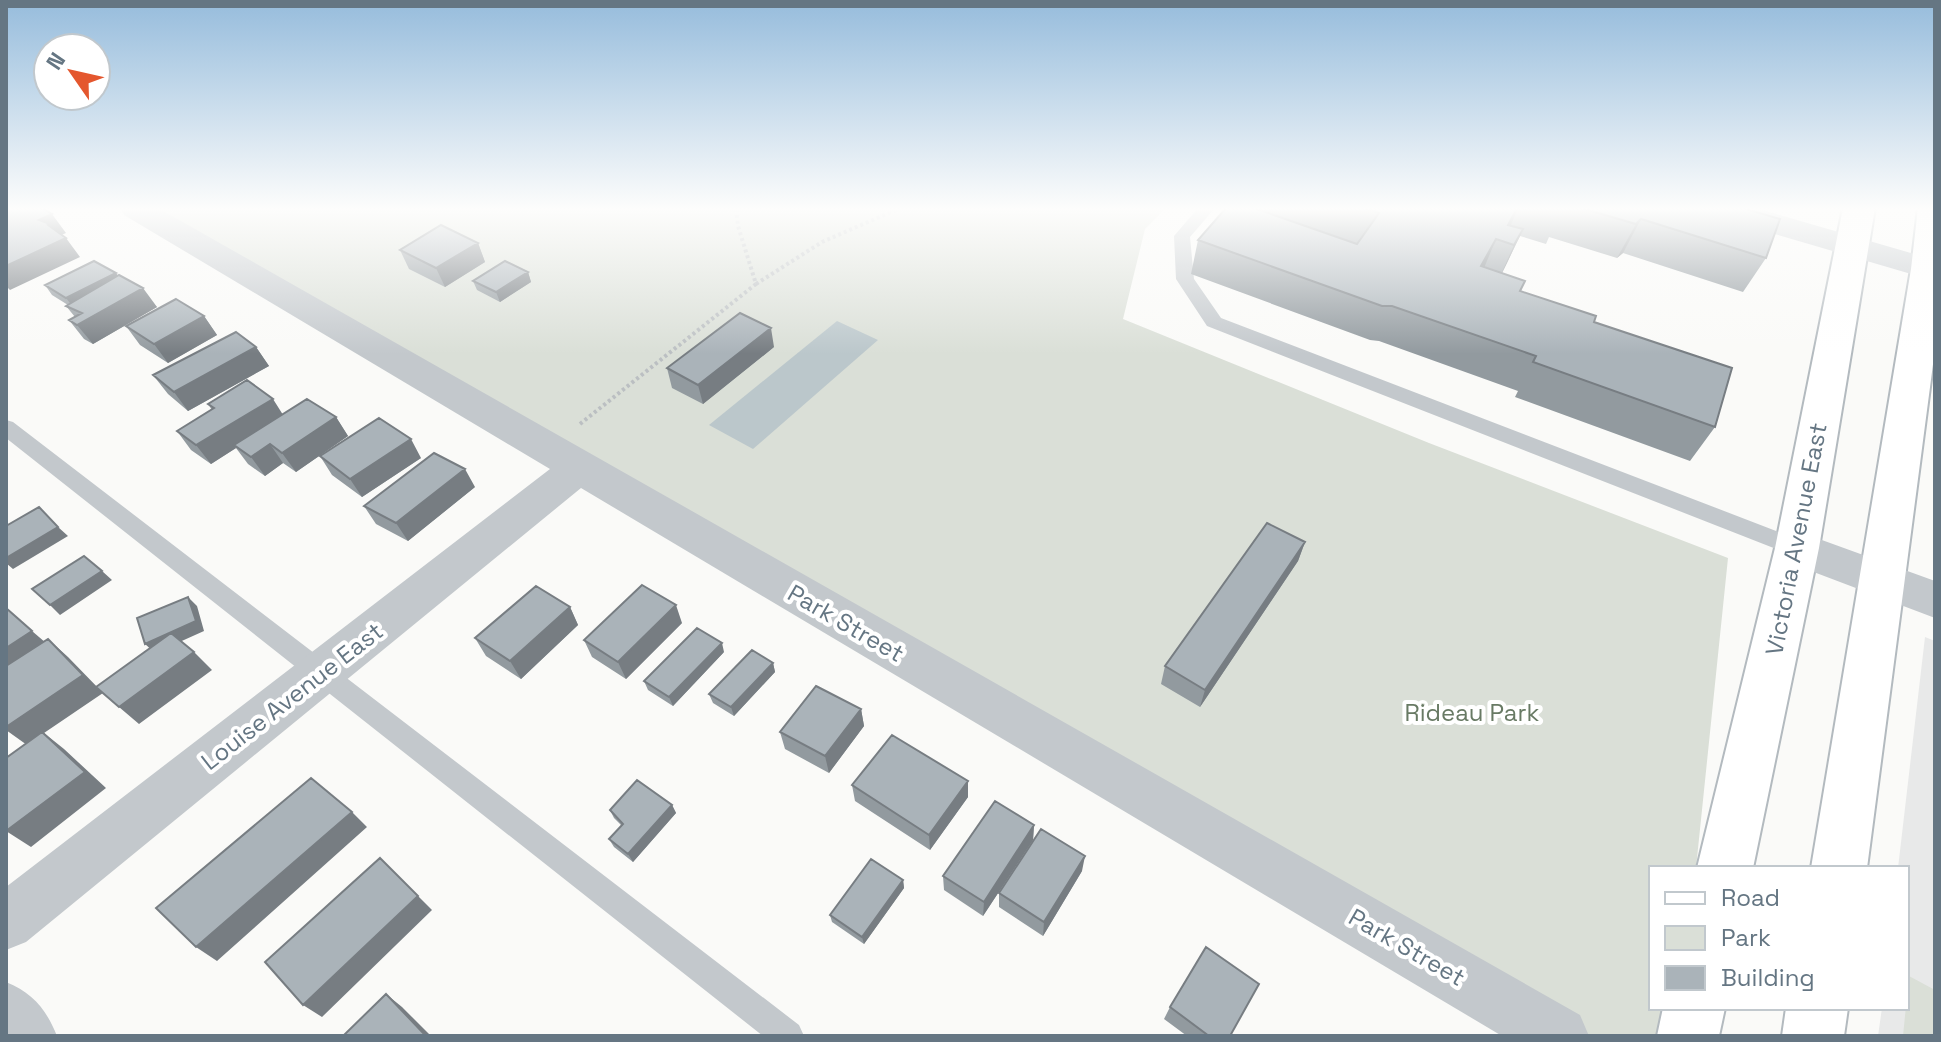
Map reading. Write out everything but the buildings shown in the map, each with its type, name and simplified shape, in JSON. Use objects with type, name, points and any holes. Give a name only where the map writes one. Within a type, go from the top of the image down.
[{"type":"main road","name":"Victoria Avenue East","points":[[1725,866],[1797,548],[1850,257]]},
{"type":"main road","points":[[1839,866],[1932,270]]},
{"type":"main road","points":[[1688,1036],[1694,1010]]},
{"type":"main road","points":[[1813,1036],[1817,1010]]},
{"type":"street","name":"Park Street","points":[[217,257],[562,461],[1087,760],[1559,1036]]},
{"type":"street","points":[[1908,257],[1932,270]]},
{"type":"street","name":"Louise Avenue East","points":[[6,922],[322,672],[562,461]]},
{"type":"street","points":[[1797,548],[1935,600]]},
{"type":"street","points":[[6,1011],[27,1036]]},
{"type":"lane","points":[[1183,257],[1185,279],[1214,322],[1797,548]]},
{"type":"lane","points":[[6,427],[788,1036]]},
{"type":"path","points":[[748,257],[756,284]]},
{"type":"path","points":[[562,461],[756,284],[799,257]]},
{"type":"shaded area","points":[[837,321],[878,340],[753,449],[709,425]]},
{"type":"shaded area","points":[[1925,637],[1935,641],[1935,1036],[1878,1036],[1882,1010],[1909,1010],[1909,866],[1898,866]]},
{"type":"green space","name":"Rideau Park","points":[[219,257],[1138,257],[1123,319],[1429,443],[1728,558],[1696,866],[1649,866],[1649,1010],[1682,1010],[1680,1036],[1559,1036]]},
{"type":"green space","points":[[1909,976],[1935,990],[1935,1036],[1903,1036],[1906,1010],[1909,1010]]}]
